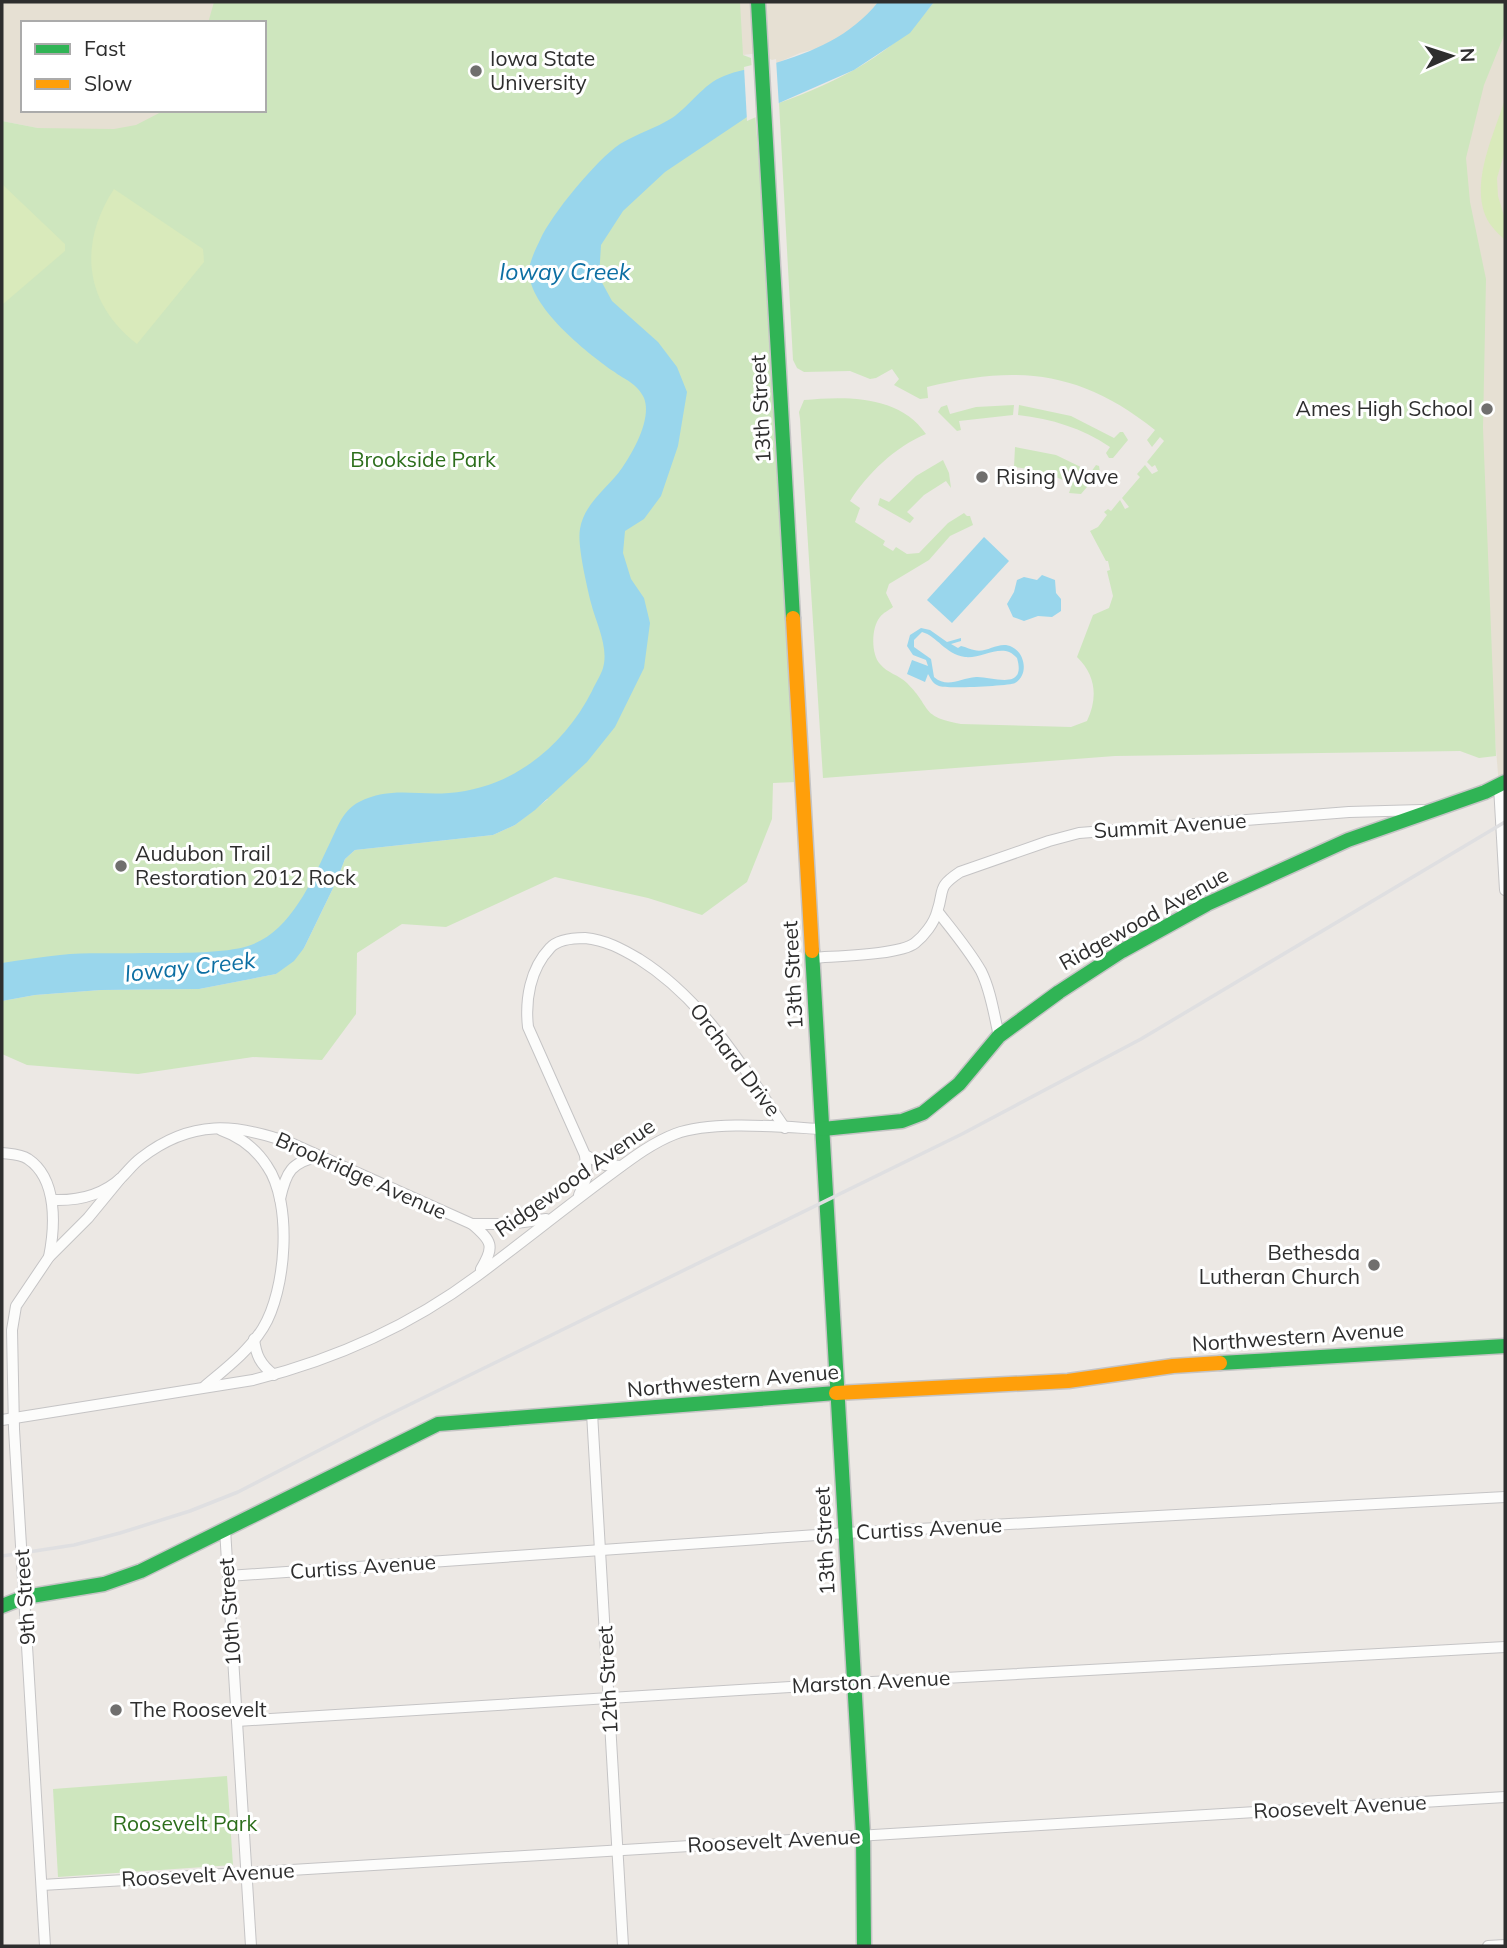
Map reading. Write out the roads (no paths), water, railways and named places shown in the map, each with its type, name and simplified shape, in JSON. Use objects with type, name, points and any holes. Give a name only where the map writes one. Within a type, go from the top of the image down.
[{"type":"street","name":"13th Street","points":[[758,2],[863,1835],[864,1946]]},
{"type":"street","name":"Ridgewood Avenue","points":[[2,1420],[274,1374],[335,1355],[377,1337],[476,1277],[548,1219],[621,1166],[675,1134],[701,1128],[823,1129],[902,1121],[923,1113],[958,1084],[999,1036],[1122,951],[1207,904],[1348,840],[1502,784]]},
{"type":"street","points":[[1502,784],[1505,890]]},
{"type":"street","name":"Summit Avenue","points":[[813,958],[891,951],[914,945],[930,926],[937,912],[940,891],[960,872],[1079,833],[1349,812],[1435,809]]},
{"type":"street","points":[[937,912],[981,972],[990,994],[999,1036]]},
{"type":"street","name":"Orchard Drive","points":[[579,1197],[587,1176],[585,1155],[533,1042],[526,1006],[537,966],[554,944],[577,938],[606,942],[623,949],[660,973],[685,995],[723,1039],[785,1128]]},
{"type":"street","name":"Brookridge Avenue","points":[[52,1200],[76,1200],[95,1195],[121,1179],[139,1159],[164,1142],[190,1132],[233,1127],[264,1133],[472,1224],[488,1238],[490,1245],[490,1254],[476,1277]]},
{"type":"street","points":[[205,1386],[236,1359],[263,1328],[276,1297],[282,1266],[280,1199],[269,1168],[253,1149],[236,1135],[218,1128]]},
{"type":"street","points":[[2,1153],[29,1160],[47,1185],[52,1200]]},
{"type":"street","points":[[585,1155],[605,1165],[621,1166]]},
{"type":"street","points":[[280,1199],[285,1177],[294,1166],[305,1159],[320,1156]]},
{"type":"street","name":"9th Street","points":[[45,1946],[14,1418],[12,1330],[16,1306],[49,1257],[88,1218],[121,1179]]},
{"type":"street","name":"9th Street","points":[[49,1257],[53,1239],[52,1200]]},
{"type":"street","name":"Brookridge Avenue","points":[[472,1224],[509,1224],[548,1219]]},
{"type":"street","points":[[254,1339],[260,1362],[274,1374]]},
{"type":"street","name":"Northwestern Avenue","points":[[2,1606],[25,1597],[104,1584],[141,1571],[438,1424],[456,1420],[592,1413],[838,1393],[1068,1381],[1173,1366],[1505,1346]]},
{"type":"street","name":"12th Street","points":[[592,1413],[624,1946]]},
{"type":"street","name":"Curtiss Avenue","points":[[228,1576],[846,1533],[1505,1497]]},
{"type":"street","name":"10th Street","points":[[225,1529],[251,1946]]},
{"type":"street","name":"Marston Avenue","points":[[237,1721],[1505,1647]]},
{"type":"street","name":"Roosevelt Avenue","points":[[42,1885],[1505,1797]]},
{"type":"street","points":[[1488,1946],[1505,1945]]},
{"type":"water","name":"Ioway Creek","points":[[878,2],[934,2],[910,33],[854,70],[747,117],[665,172],[623,211],[601,245],[599,277],[612,301],[658,342],[677,367],[687,392],[678,446],[661,496],[644,519],[625,531],[623,553],[631,579],[644,598],[650,623],[644,668],[615,727],[587,762],[535,810],[515,825],[493,835],[355,850],[345,859],[304,948],[294,961],[276,974],[199,989],[101,990],[35,995],[2,1001],[2,963],[70,954],[198,952],[251,945],[277,929],[298,904],[340,822],[353,806],[382,794],[449,793],[494,783],[534,761],[567,729],[592,691],[602,671],[604,660],[603,643],[583,566],[580,545],[582,520],[586,511],[632,453],[644,424],[646,406],[644,398],[634,385],[588,352],[548,313],[538,299],[529,271],[535,251],[564,203],[610,151],[672,118],[703,90],[724,76],[772,64],[830,41],[856,24]]},
{"type":"water","points":[[984,537],[1009,561],[952,623],[927,600]]},
{"type":"water","points":[[1042,575],[1055,580],[1056,593],[1061,599],[1061,611],[1052,617],[1038,616],[1024,621],[1013,617],[1007,604],[1017,580],[1024,577],[1037,580]]},
{"type":"water","points":[[921,628],[930,630],[947,642],[961,638],[961,641],[951,644],[958,648],[961,646],[979,651],[1007,645],[1020,654],[1024,670],[1019,679],[1011,684],[939,686],[928,674],[925,682],[907,674],[912,660],[928,666],[926,660],[913,655],[907,646],[910,635]],"holes":[[[922,632],[952,652],[965,657],[999,651],[1011,653],[1017,658],[1017,675],[1006,680],[976,677],[949,683],[939,680],[934,677],[931,659],[914,647],[914,640]]]},
{"type":"railway","points":[[2,1556],[74,1545],[120,1533],[190,1511],[238,1492],[376,1421],[962,1134],[1141,1039],[1505,822]]},
{"type":"place","name":"Iowa State University","points":[[476,71]]},
{"type":"place","name":"Ames High School","points":[[1487,409]]},
{"type":"place","name":"Rising Wave","points":[[982,477]]},
{"type":"place","name":"Audubon Trail Restoration 2012 Rock","points":[[121,866]]},
{"type":"place","name":"Bethesda Lutheran Church","points":[[1374,1265]]},
{"type":"place","name":"The Roosevelt","points":[[116,1710]]},
{"type":"park label","name":"Brookside Park","points":[[423,460]]},
{"type":"park label","name":"Roosevelt Park","points":[[185,1824]]}]
